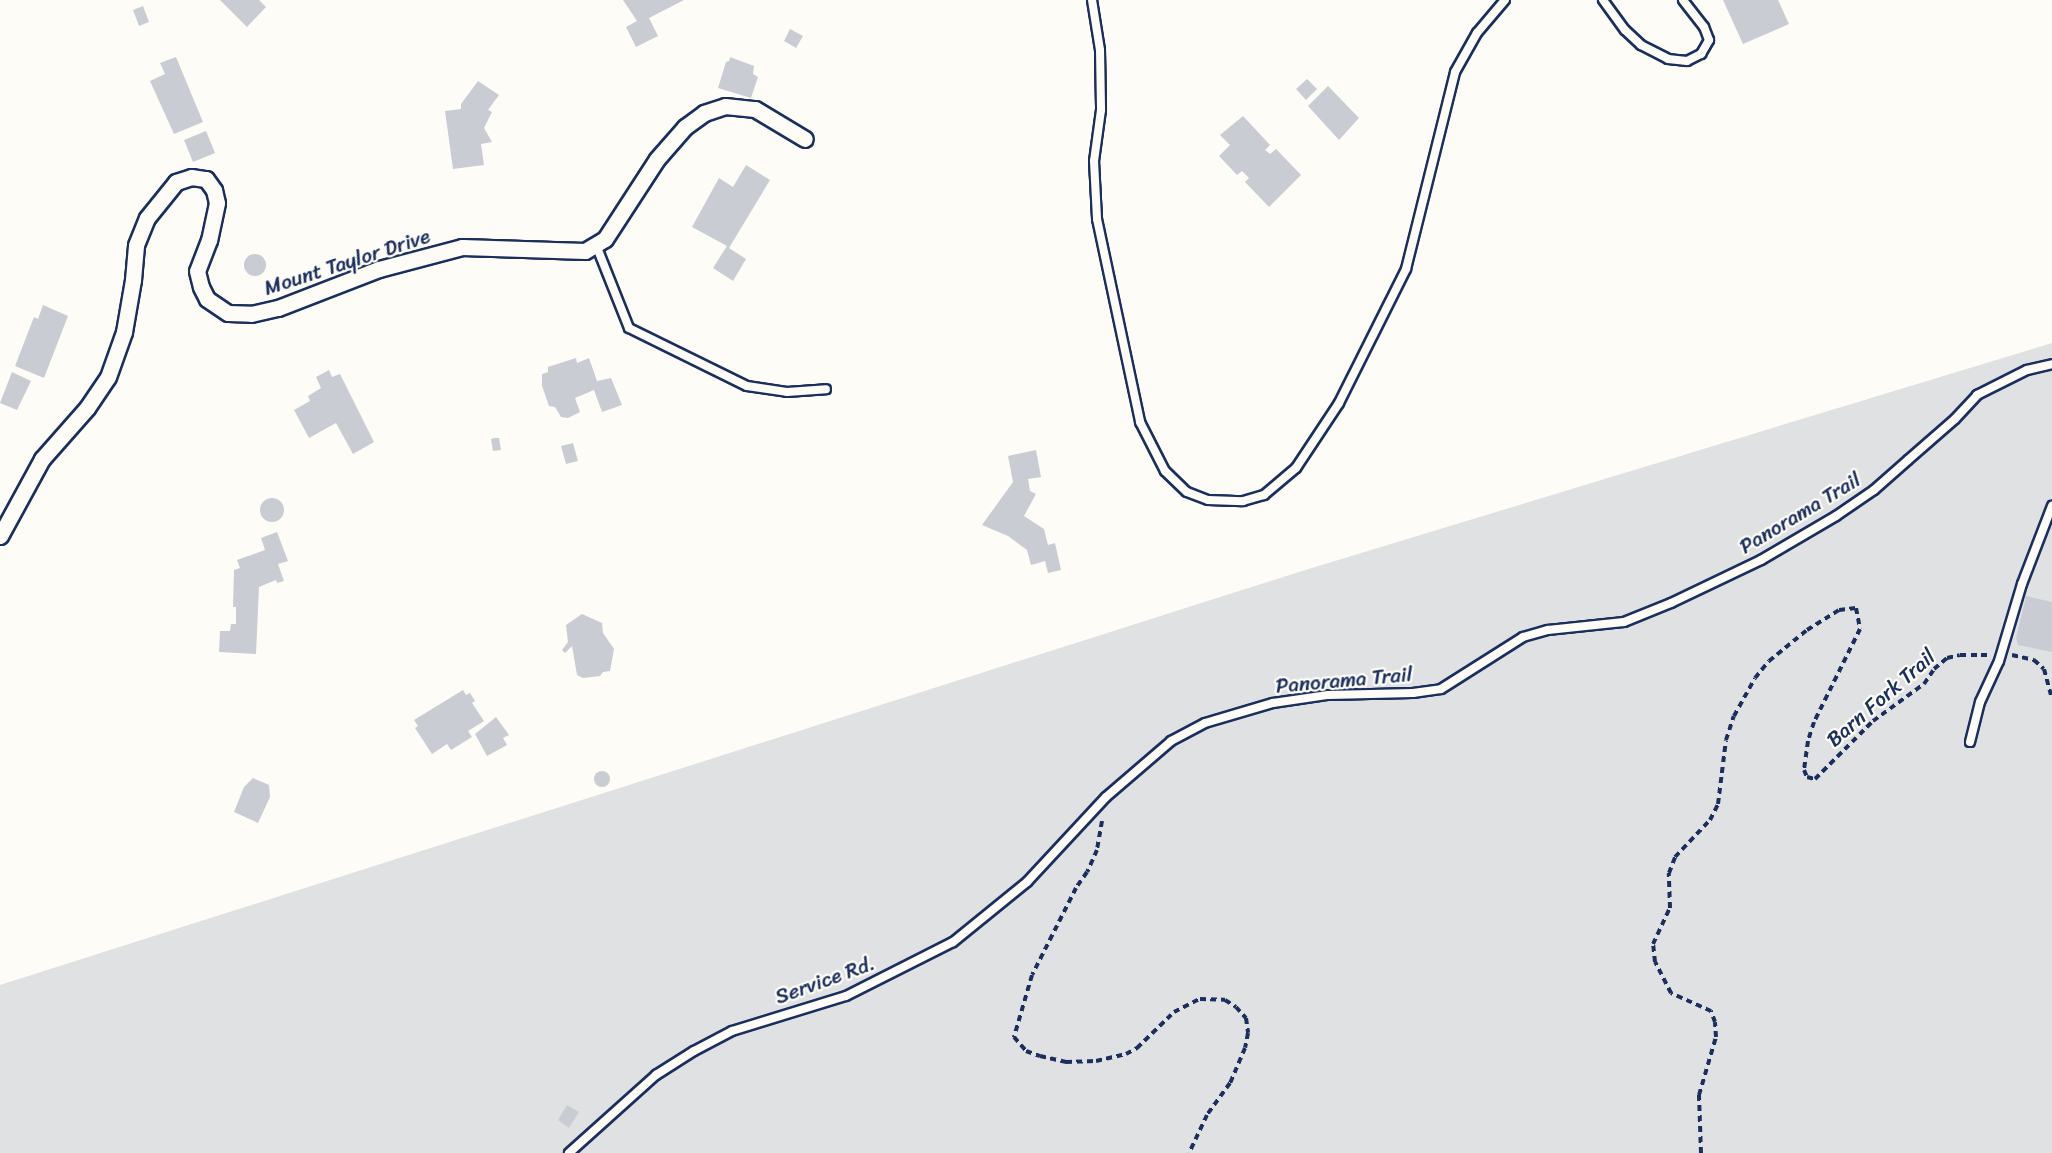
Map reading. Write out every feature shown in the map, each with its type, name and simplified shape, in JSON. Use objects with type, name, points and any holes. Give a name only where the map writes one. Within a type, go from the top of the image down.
[{"type":"street","points":[[596,245],[605,239],[657,159],[686,127],[704,113],[725,106],[755,109],[805,139]]},
{"type":"street","name":"Mount Taylor Drive","points":[[0,536],[42,459],[87,408],[108,378],[124,333],[136,245],[147,218],[176,183],[191,177],[206,178],[214,190],[217,203],[208,240],[197,271],[207,299],[228,313],[251,314],[278,308],[379,269],[462,247],[585,251],[596,245]]},
{"type":"lane","points":[[1092,0],[1100,50],[1101,110],[1094,161],[1096,219],[1140,422],[1165,471],[1187,492],[1208,500],[1243,501],[1264,495],[1296,468],[1339,403],[1406,270],[1455,72],[1478,33],[1505,0]]},
{"type":"lane","points":[[1603,0],[1625,30],[1641,45],[1668,59],[1687,61],[1701,54],[1709,40],[1704,27],[1683,0]]},
{"type":"lane","points":[[596,245],[629,328],[747,386],[787,392],[826,389]]},
{"type":"lane","name":"Panorama Trail","points":[[1106,797],[1171,741],[1205,723],[1273,703],[1306,698],[1370,693],[1413,693],[1441,689],[1523,637],[1548,630],[1624,622],[1671,603],[1761,560],[1836,516],[1900,467],[1955,419],[1977,394],[2009,377],[2052,364]]},
{"type":"lane","points":[[1970,742],[1980,702],[2001,654],[2022,584],[2052,506]]},
{"type":"lane","name":"Service Rd.","points":[[569,1153],[656,1075],[693,1051],[732,1031],[846,996],[953,942],[1027,882],[1106,797]]},
{"type":"path","name":"Barn Fork Trail","points":[[1701,1153],[1699,1095],[1716,1037],[1715,1022],[1711,1011],[1671,993],[1654,962],[1653,944],[1670,908],[1669,873],[1675,857],[1710,820],[1718,804],[1726,740],[1734,716],[1755,678],[1768,661],[1807,630],[1839,610],[1856,608],[1860,629],[1814,722],[1808,741],[1804,770],[1807,777],[1815,779],[1873,721],[1924,684],[1934,669],[1947,658],[1960,655],[2001,654]]},
{"type":"path","points":[[2001,654],[2034,660],[2044,669],[2052,698]]},
{"type":"path","points":[[1106,797],[1097,850],[1036,966],[1014,1037],[1026,1051],[1040,1056],[1066,1062],[1096,1061],[1126,1054],[1137,1048],[1174,1012],[1200,999],[1225,1000],[1236,1007],[1246,1018],[1248,1033],[1245,1048],[1230,1083],[1207,1115],[1189,1153]]},
{"type":"shaded area","points":[[2052,343],[2052,1153],[0,1153],[0,985],[1302,571]]},
{"type":"building","points":[[220,0],[259,0],[266,7],[247,27]]},
{"type":"building","points":[[623,0],[684,0],[649,18],[658,36],[636,47],[626,27],[637,21]]},
{"type":"building","points":[[1723,0],[1778,0],[1789,24],[1743,44]]},
{"type":"building","points":[[143,6],[149,22],[139,26],[133,10]]},
{"type":"building","points":[[790,29],[803,36],[796,48],[784,41]]},
{"type":"building","points":[[176,57],[203,122],[174,134],[150,81],[165,74],[160,63]]},
{"type":"building","points":[[730,57],[754,66],[753,74],[758,77],[751,98],[718,88],[726,62]]},
{"type":"building","points":[[1307,79],[1317,89],[1306,100],[1296,89]]},
{"type":"building","points":[[478,81],[499,95],[488,110],[492,112],[484,128],[492,142],[481,144],[484,165],[453,169],[445,111],[461,109],[461,104]]},
{"type":"building","points":[[1328,86],[1359,118],[1339,140],[1308,106]]},
{"type":"building","points":[[1243,116],[1270,145],[1265,150],[1270,154],[1276,149],[1301,175],[1269,207],[1245,182],[1249,178],[1242,171],[1237,175],[1219,156],[1230,145],[1220,135]]},
{"type":"building","points":[[206,131],[215,153],[193,162],[184,140]]},
{"type":"building","points":[[746,165],[770,180],[729,248],[746,259],[733,281],[713,268],[727,246],[692,227],[719,178],[733,187]]},
{"type":"building","points":[[255,254],[263,257],[266,265],[263,273],[255,276],[247,273],[244,265],[247,257]]},
{"type":"building","points":[[43,305],[68,316],[44,378],[15,366],[34,317],[38,319]]},
{"type":"building","points":[[576,358],[577,363],[589,358],[597,381],[611,378],[622,405],[602,412],[594,390],[575,398],[580,412],[568,418],[561,417],[555,407],[549,406],[542,386],[542,374],[548,372],[548,367]]},
{"type":"building","points":[[329,370],[332,377],[340,374],[374,442],[353,454],[336,423],[309,438],[294,410],[310,401],[308,396],[321,388],[316,377]]},
{"type":"building","points":[[12,372],[31,381],[17,410],[0,403]]},
{"type":"building","points":[[499,438],[501,450],[493,451],[491,439]]},
{"type":"building","points":[[573,443],[578,461],[566,464],[561,446]]},
{"type":"building","points":[[1036,450],[1041,477],[1028,479],[1030,491],[1036,494],[1024,516],[1044,529],[1048,545],[1055,543],[1061,570],[1048,573],[1045,561],[1031,565],[1027,550],[1008,536],[982,525],[1013,482],[1008,456]]},
{"type":"building","points":[[272,498],[277,499],[283,505],[283,515],[277,521],[272,522],[267,521],[261,515],[260,510],[261,505],[267,499]]},
{"type":"building","points":[[277,532],[288,561],[278,564],[284,581],[277,583],[276,580],[259,587],[256,654],[219,652],[220,631],[230,631],[231,624],[236,624],[236,607],[233,607],[234,570],[240,568],[237,560],[265,550],[261,538]]},
{"type":"building","points":[[2026,596],[2052,602],[2052,652],[2018,645],[2016,638]]},
{"type":"building","points":[[582,614],[602,623],[603,633],[614,649],[610,671],[603,672],[600,676],[583,678],[577,675],[572,646],[565,653],[562,650],[568,642],[566,625]]},
{"type":"building","points":[[463,690],[466,695],[470,693],[475,701],[472,703],[484,721],[468,731],[472,737],[451,750],[447,744],[432,754],[415,728],[418,726],[414,720]]},
{"type":"building","points":[[496,717],[509,735],[503,738],[507,745],[487,756],[475,734]]},
{"type":"building","points":[[599,771],[605,771],[610,779],[608,785],[599,787],[594,782],[594,776]]},
{"type":"building","points":[[253,778],[269,785],[270,797],[258,823],[234,812],[244,787]]},
{"type":"building","points":[[567,1105],[579,1112],[569,1128],[558,1120]]}]
